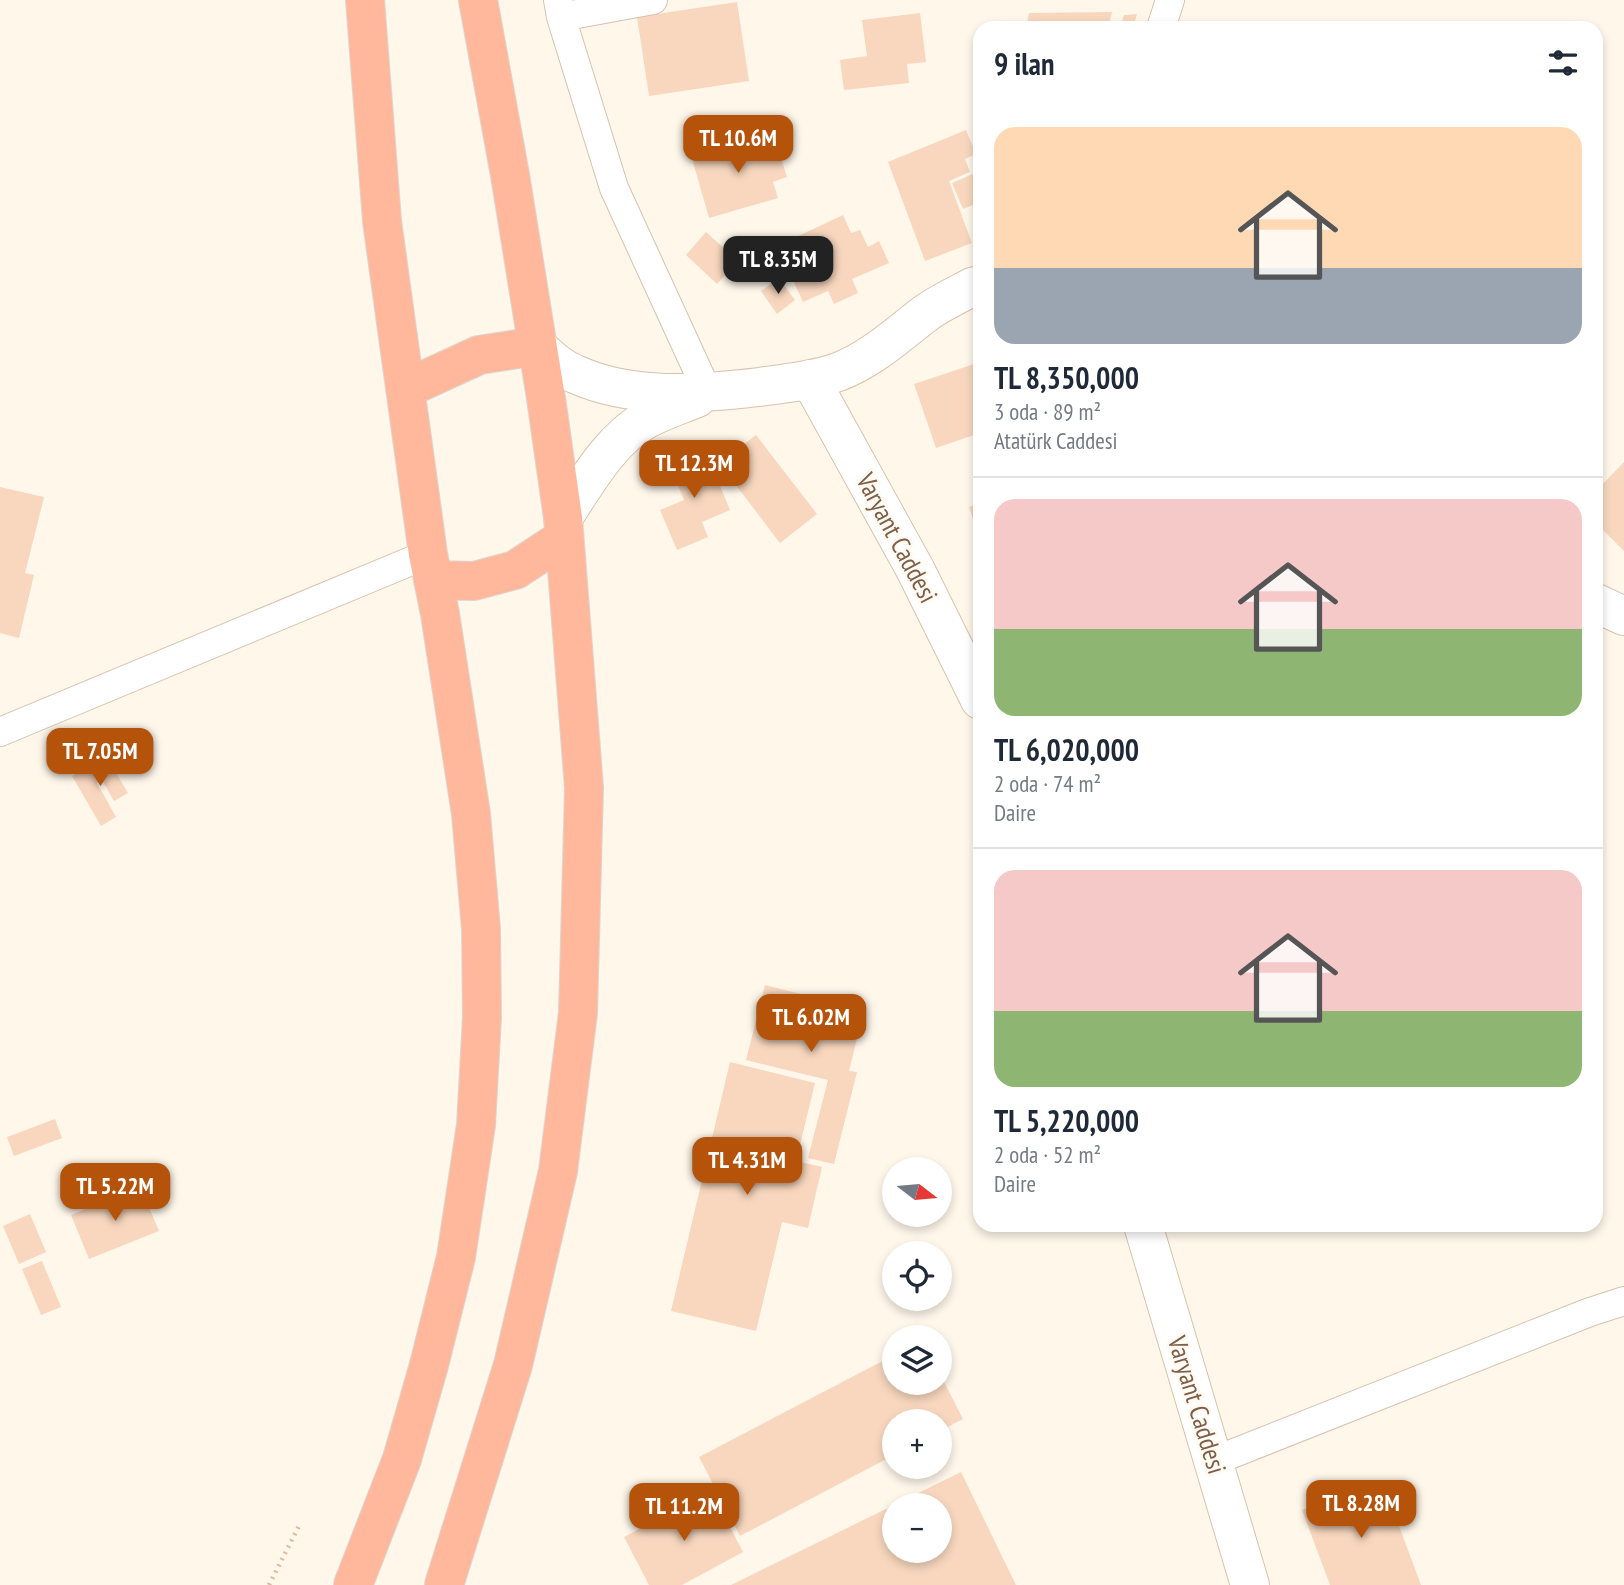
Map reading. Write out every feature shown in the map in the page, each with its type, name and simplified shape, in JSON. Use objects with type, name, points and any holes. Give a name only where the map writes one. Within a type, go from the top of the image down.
[{"type":"highway","points":[[353,1585],[402,1459],[456,1256],[476,1125],[482,1017],[481,929],[471,814],[440,614],[430,567],[382,221],[365,0]]},
{"type":"highway","points":[[444,1585],[513,1365],[558,1171],[578,1013],[584,788],[563,528],[510,175],[478,0]]},
{"type":"highway","points":[[405,389],[479,355],[537,346]]},
{"type":"highway","points":[[430,567],[474,581],[515,570],[563,528]]},
{"type":"street","points":[[653,0],[559,8],[614,188],[708,393]]},
{"type":"street","points":[[1163,21],[1170,0]]},
{"type":"street","points":[[537,346],[557,364],[575,374],[620,388],[708,393],[786,383],[835,373],[856,364],[880,349],[928,311],[973,287]]},
{"type":"street","name":"Varyant Caddesi","points":[[810,379],[915,569],[973,686]]},
{"type":"street","points":[[563,528],[598,466],[621,438],[645,420],[708,393]]},
{"type":"street","points":[[0,732],[430,567]]},
{"type":"street","points":[[1603,606],[1624,616]]},
{"type":"street","name":"Varyant Caddesi","points":[[1145,1232],[1251,1585]]},
{"type":"street","points":[[1214,1461],[1590,1312],[1624,1301]]},
{"type":"path","points":[[269,1585],[299,1526]]},
{"type":"building","points":[[737,2],[749,81],[649,96],[637,17]]},
{"type":"building","points":[[1112,12],[1110,21],[1027,21],[1029,13]]},
{"type":"building","points":[[920,13],[926,62],[907,64],[909,83],[844,90],[840,60],[867,56],[862,20]]},
{"type":"building","points":[[1137,14],[1135,21],[1122,21],[1124,15]]},
{"type":"building","points":[[966,130],[973,147],[973,155],[965,159],[970,172],[949,181],[972,243],[925,261],[888,162]]},
{"type":"building","points":[[760,134],[764,146],[776,142],[787,177],[773,182],[778,198],[709,218],[691,155]]},
{"type":"building","points":[[973,174],[973,205],[963,209],[952,183]]},
{"type":"building","points":[[843,215],[851,233],[860,230],[868,247],[879,241],[889,263],[852,279],[858,293],[834,304],[828,291],[803,302],[777,246]]},
{"type":"building","points":[[706,232],[738,261],[717,284],[686,255]]},
{"type":"building","points":[[779,278],[795,300],[777,314],[761,291]]},
{"type":"building","points":[[973,364],[973,435],[936,448],[914,384]]},
{"type":"building","points":[[756,435],[817,514],[780,543],[719,463]]},
{"type":"building","points":[[705,449],[730,510],[702,522],[708,537],[677,550],[660,510],[684,500],[669,464]]},
{"type":"building","points":[[1624,462],[1624,551],[1603,530],[1603,484]]},
{"type":"building","points":[[0,487],[44,497],[25,573],[34,575],[19,638],[0,633]]},
{"type":"building","points":[[106,756],[128,793],[114,801],[102,780],[97,783],[116,817],[101,826],[72,776]]},
{"type":"building","points":[[765,985],[864,1010],[849,1071],[857,1072],[834,1164],[808,1158],[828,1080],[746,1060]]},
{"type":"building","points":[[730,1062],[815,1083],[796,1161],[822,1167],[808,1228],[782,1222],[756,1331],[671,1311]]},
{"type":"building","points":[[55,1119],[62,1138],[14,1156],[7,1137]]},
{"type":"building","points":[[140,1186],[159,1231],[89,1259],[71,1215]]},
{"type":"building","points":[[30,1214],[46,1252],[19,1264],[3,1226]]},
{"type":"building","points":[[42,1261],[61,1307],[41,1315],[22,1269]]},
{"type":"building","points":[[882,1361],[882,1395],[951,1395],[963,1419],[952,1425],[952,1409],[882,1409],[882,1461],[740,1536],[699,1457]]},
{"type":"building","points":[[961,1472],[1016,1585],[731,1585],[882,1511],[882,1563],[952,1563],[952,1493],[918,1493],[952,1479]]},
{"type":"building","points":[[1382,1480],[1421,1585],[1330,1585],[1302,1510]]},
{"type":"building","points":[[711,1491],[743,1552],[682,1585],[649,1585],[624,1537]]}]
